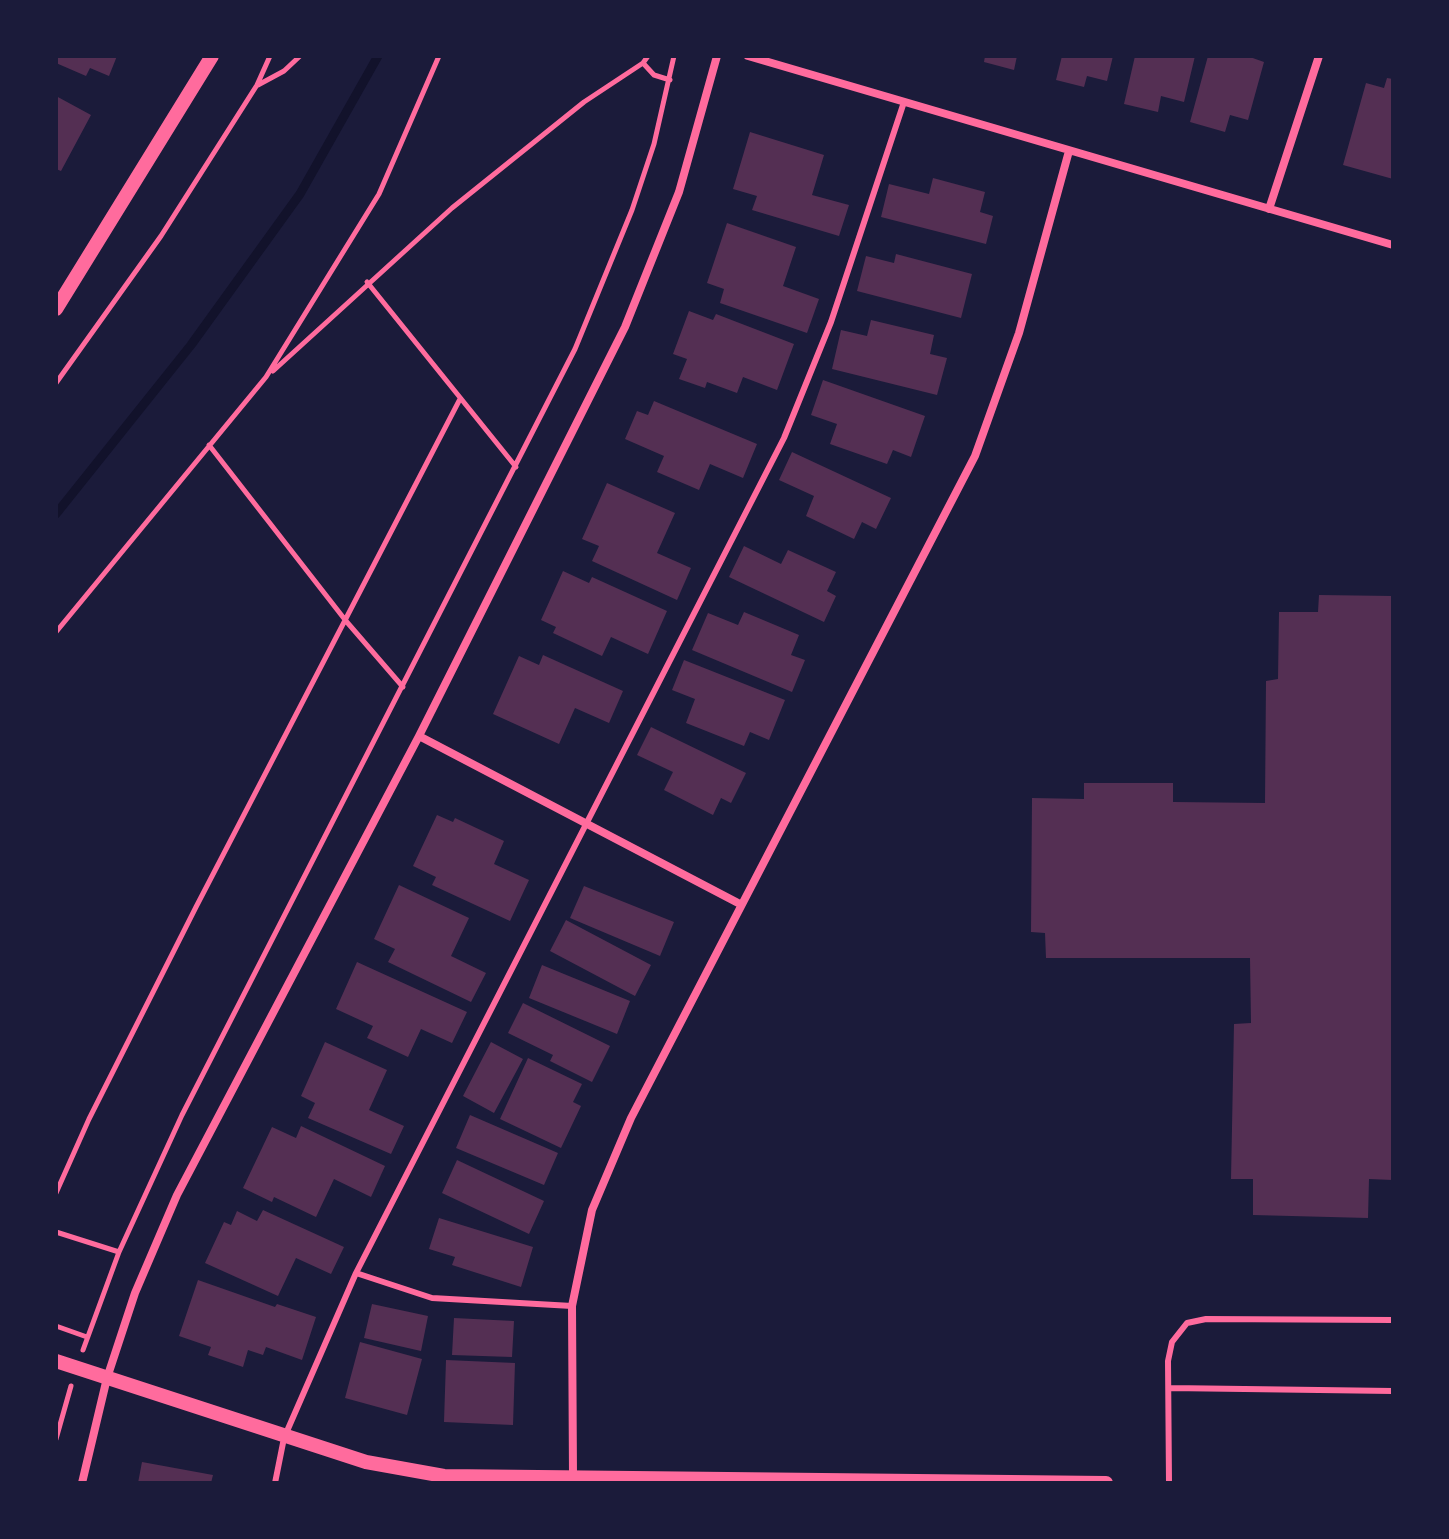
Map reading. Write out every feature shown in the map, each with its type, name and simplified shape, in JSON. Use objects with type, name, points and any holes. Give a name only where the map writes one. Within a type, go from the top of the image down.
[{"type":"street","points":[[56,309],[212,56]]},
{"type":"street","points":[[82,1483],[107,1378],[135,1293],[177,1195],[419,736],[625,327],[679,192],[717,56]]},
{"type":"street","points":[[748,56],[1393,245]]},
{"type":"street","points":[[1269,209],[1319,56]]},
{"type":"street","points":[[573,1476],[572,1306],[592,1210],[631,1118],[975,456],[1019,333],[1069,151]]},
{"type":"street","points":[[419,736],[740,904]]},
{"type":"street","points":[[56,1361],[284,1438],[366,1462],[444,1476],[1106,1483]]},
{"type":"lane","points":[[275,1483],[284,1438],[356,1273],[784,438],[831,322],[904,102]]},
{"type":"lane","points":[[356,1273],[432,1298],[488,1304],[572,1306]]},
{"type":"lane","points":[[1169,1483],[1168,1361],[1172,1342],[1187,1323],[1206,1319],[1393,1320]]},
{"type":"lane","points":[[1170,1388],[1393,1391]]},
{"type":"path","points":[[56,383],[161,236],[257,85],[270,56]]},
{"type":"path","points":[[257,85],[284,71],[300,56]]},
{"type":"path","points":[[266,377],[379,194],[439,56]]},
{"type":"path","points":[[56,632],[266,377],[452,208],[584,102],[643,63],[648,56]]},
{"type":"path","points":[[84,1346],[119,1252],[182,1115],[516,467],[609,272],[654,144],[674,56]]},
{"type":"path","points":[[643,63],[654,75],[670,80]]},
{"type":"path","points":[[367,282],[516,467]]},
{"type":"path","points":[[56,1193],[89,1119],[196,907],[460,399]]},
{"type":"path","points":[[209,445],[346,621],[403,687]]},
{"type":"path","points":[[56,1232],[119,1252]]},
{"type":"path","points":[[56,1326],[87,1337]]},
{"type":"path","points":[[56,1439],[67,1400]]},
{"type":"path","points":[[56,1408],[63,1410]]},
{"type":"building","points":[[56,56],[117,56],[109,76],[90,68],[86,76],[56,63]]},
{"type":"building","points":[[985,56],[1017,56],[1014,70],[984,62]]},
{"type":"building","points":[[1062,56],[1113,56],[1107,81],[1087,76],[1084,87],[1056,80]]},
{"type":"building","points":[[1135,56],[1195,56],[1184,102],[1161,96],[1158,112],[1124,104]]},
{"type":"building","points":[[1208,56],[1247,56],[1264,62],[1248,120],[1230,115],[1225,132],[1190,122]]},
{"type":"building","points":[[1387,78],[1393,79],[1393,179],[1343,165],[1366,83],[1384,88]]},
{"type":"building","points":[[56,96],[91,115],[61,171],[56,169]]},
{"type":"building","points":[[750,132],[824,155],[812,195],[849,205],[839,236],[752,210],[757,196],[733,189]]},
{"type":"building","points":[[933,178],[985,192],[980,212],[993,216],[986,244],[881,217],[889,184],[929,194]]},
{"type":"building","points":[[727,223],[796,247],[783,286],[819,299],[807,333],[720,303],[724,289],[707,283]]},
{"type":"building","points":[[896,254],[972,274],[961,318],[857,291],[866,256],[894,263]]},
{"type":"building","points":[[689,311],[713,320],[716,314],[794,344],[777,390],[743,377],[737,393],[707,382],[705,388],[679,379],[687,359],[673,354]]},
{"type":"building","points":[[871,320],[934,335],[930,354],[947,358],[937,395],[832,369],[841,330],[867,336]]},
{"type":"building","points":[[823,380],[925,416],[911,457],[893,450],[887,464],[830,444],[837,424],[811,415]]},
{"type":"building","points":[[654,401],[757,444],[743,478],[710,464],[699,490],[657,472],[664,456],[625,439],[637,411],[648,415]]},
{"type":"building","points":[[792,452],[891,498],[876,529],[862,522],[854,539],[806,516],[814,496],[779,480]]},
{"type":"building","points":[[607,483],[675,513],[657,553],[691,568],[677,600],[592,561],[599,546],[582,539]]},
{"type":"building","points":[[744,546],[781,564],[788,550],[836,572],[827,591],[836,596],[824,622],[729,577]]},
{"type":"building","points":[[563,571],[589,583],[592,577],[667,611],[648,654],[611,637],[602,656],[553,633],[556,627],[541,620]]},
{"type":"building","points":[[1319,595],[1393,596],[1393,1180],[1369,1179],[1368,1218],[1253,1215],[1253,1179],[1231,1179],[1234,1024],[1251,1023],[1250,958],[1046,958],[1045,933],[1031,932],[1032,798],[1084,799],[1084,783],[1173,783],[1173,802],[1265,803],[1266,681],[1278,679],[1279,612],[1318,612]]},
{"type":"building","points":[[744,612],[799,635],[791,655],[805,660],[792,692],[692,650],[708,613],[738,625]]},
{"type":"building","points":[[543,655],[623,691],[609,723],[575,708],[559,744],[493,714],[519,656],[539,665]]},
{"type":"building","points":[[684,660],[785,700],[769,740],[750,732],[744,746],[686,723],[695,699],[672,690]]},
{"type":"building","points":[[651,727],[746,773],[731,803],[721,798],[713,815],[664,790],[673,772],[637,755]]},
{"type":"building","points":[[437,815],[453,822],[455,818],[504,841],[494,864],[529,880],[510,921],[432,885],[436,877],[413,866]]},
{"type":"building","points":[[399,885],[469,918],[451,956],[486,973],[471,1002],[388,962],[395,949],[374,939]]},
{"type":"building","points":[[584,886],[674,922],[660,956],[570,918]]},
{"type":"building","points":[[566,920],[651,965],[635,996],[550,951]]},
{"type":"building","points":[[357,962],[467,1012],[452,1043],[421,1029],[408,1057],[367,1038],[373,1026],[336,1009]]},
{"type":"building","points":[[542,965],[630,1001],[617,1034],[529,998]]},
{"type":"building","points":[[523,1003],[610,1046],[592,1082],[550,1061],[553,1055],[508,1033]]},
{"type":"building","points":[[325,1042],[387,1070],[369,1110],[404,1126],[391,1154],[308,1118],[315,1103],[301,1096]]},
{"type":"building","points":[[491,1042],[523,1059],[494,1113],[463,1096]]},
{"type":"building","points":[[528,1058],[582,1084],[573,1102],[581,1106],[561,1148],[500,1119]]},
{"type":"building","points":[[470,1115],[558,1153],[544,1185],[456,1148]]},
{"type":"building","points":[[301,1126],[385,1166],[371,1197],[334,1179],[316,1217],[274,1197],[272,1202],[243,1188],[272,1127],[296,1138]]},
{"type":"building","points":[[457,1160],[544,1201],[529,1234],[442,1193]]},
{"type":"building","points":[[263,1210],[344,1247],[331,1274],[296,1258],[278,1296],[205,1263],[224,1222],[231,1225],[237,1211],[257,1221]]},
{"type":"building","points":[[439,1218],[533,1247],[521,1287],[452,1265],[455,1257],[429,1249]]},
{"type":"building","points":[[198,1280],[275,1307],[277,1304],[316,1317],[302,1360],[266,1347],[263,1355],[248,1350],[243,1367],[208,1355],[211,1347],[179,1336]]},
{"type":"building","points":[[372,1304],[428,1316],[421,1351],[364,1338]]},
{"type":"building","points":[[454,1318],[514,1321],[512,1357],[452,1355]]},
{"type":"building","points":[[360,1342],[422,1359],[407,1415],[345,1398]]},
{"type":"building","points":[[446,1360],[515,1363],[513,1425],[444,1422]]},
{"type":"building","points":[[142,1462],[213,1475],[211,1483],[138,1483]]},
{"type":"waterway","points":[[56,514],[191,345],[300,194],[378,56]]}]
